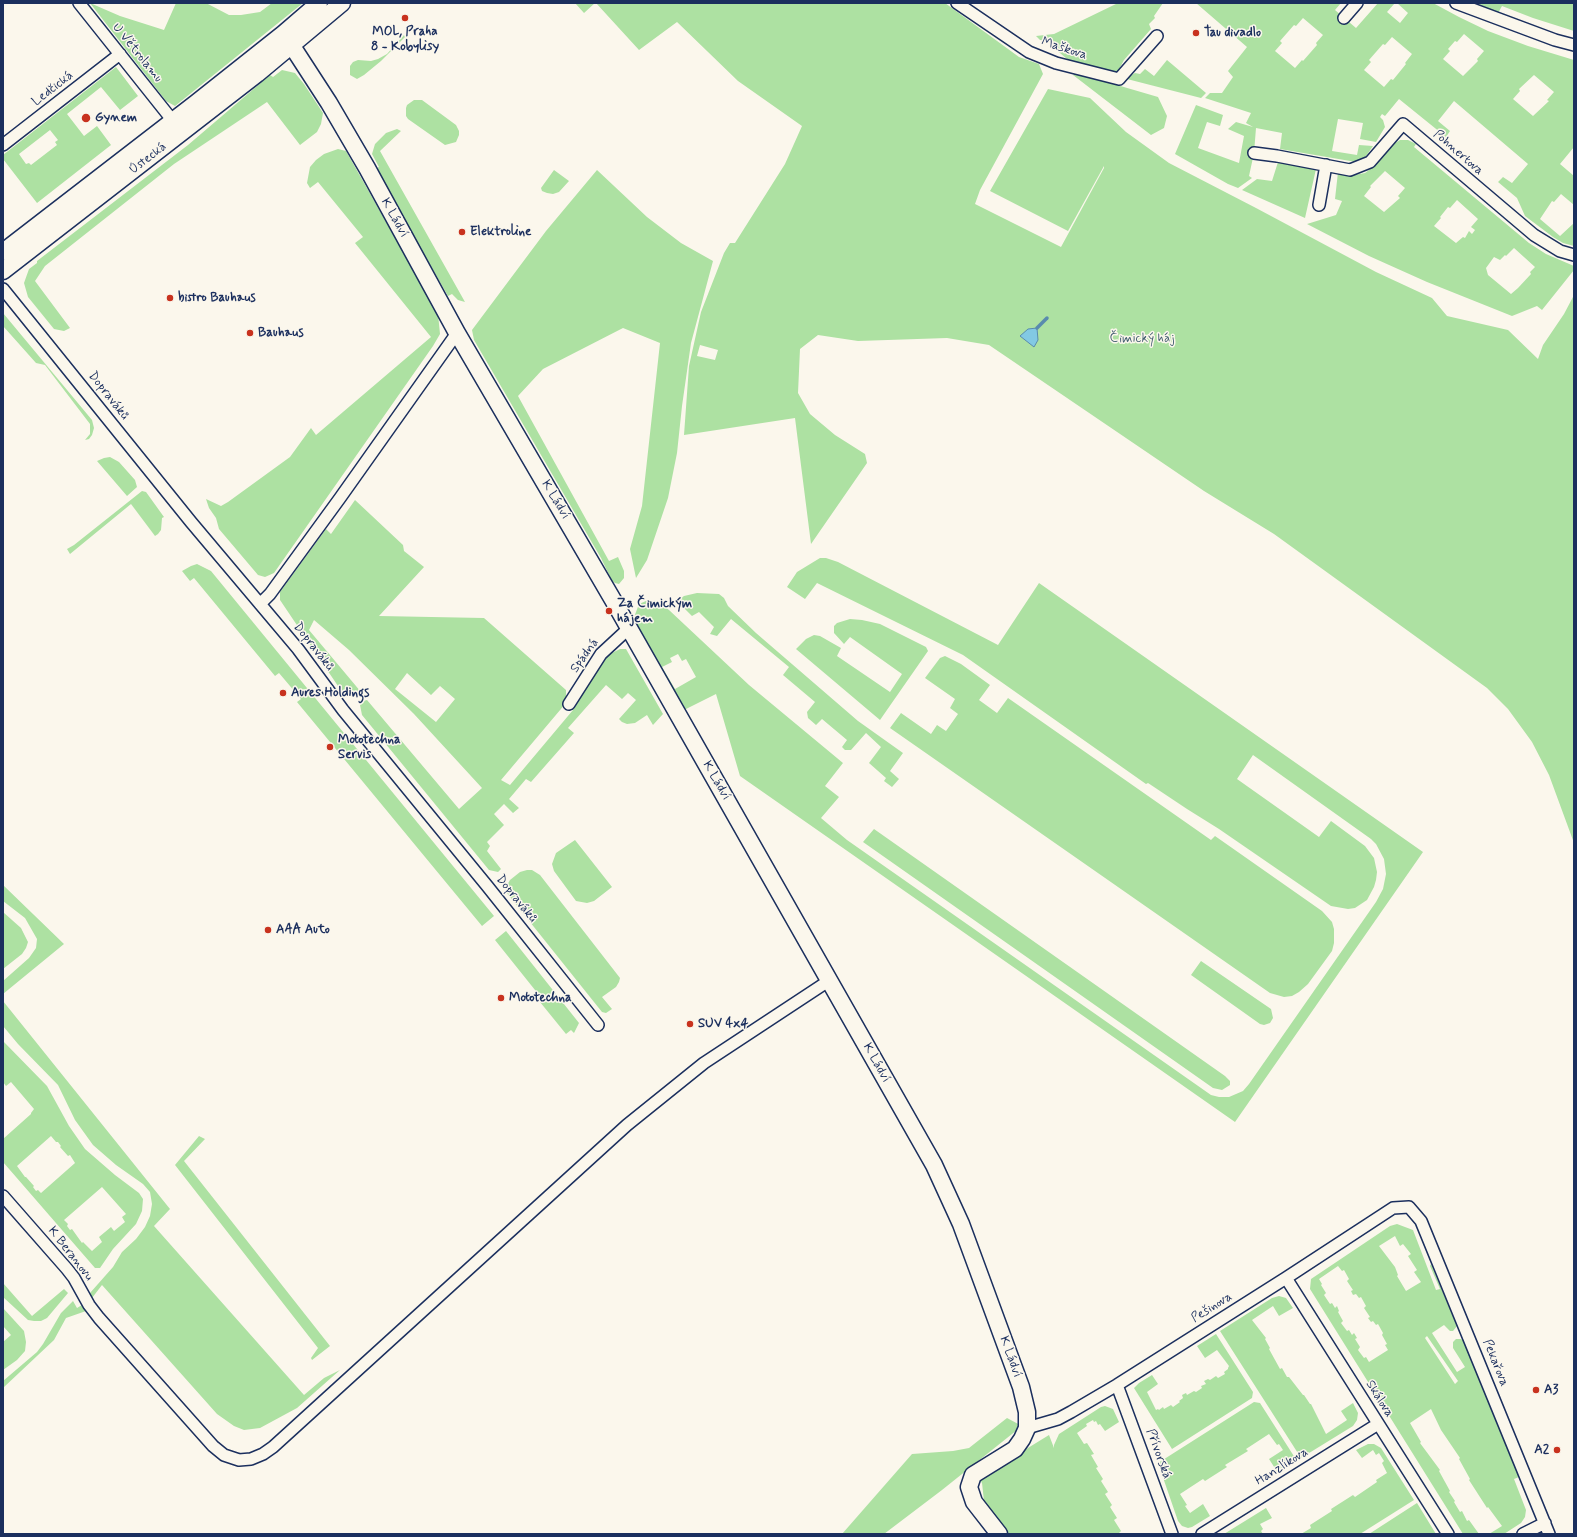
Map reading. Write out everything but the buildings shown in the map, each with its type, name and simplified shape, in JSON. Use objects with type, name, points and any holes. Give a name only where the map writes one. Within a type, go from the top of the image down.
[{"type":"street","name":"U Větrolamu","points":[[79,3],[173,120]]},
{"type":"street","points":[[288,40],[319,3]]},
{"type":"street","points":[[288,40],[342,3]]},
{"type":"street","name":"Maškova","points":[[957,3],[1029,52],[1056,63],[1119,79],[1157,36]]},
{"type":"street","points":[[1344,18],[1357,3]]},
{"type":"street","points":[[1456,3],[1555,40],[1574,45]]},
{"type":"street","name":"Ústecká","points":[[3,252],[173,120],[288,40]]},
{"type":"street","name":"Ústecká","points":[[3,271],[187,130],[288,40]]},
{"type":"street","name":"K Ládví","points":[[288,40],[367,168],[457,333],[526,453],[582,545],[628,629],[830,980],[934,1165],[961,1224],[1021,1387],[1027,1412],[1027,1428]]},
{"type":"street","name":"Ledčická","points":[[3,145],[120,54]]},
{"type":"street","name":"Pohnertova","points":[[1254,153],[1350,170],[1370,162],[1403,124],[1534,235],[1560,251],[1574,255]]},
{"type":"street","points":[[1319,205],[1326,165]]},
{"type":"street","name":"Dopraváků","points":[[3,288],[191,522],[298,649],[343,710],[488,887],[598,1025]]},
{"type":"street","points":[[260,604],[270,594],[313,535],[457,333]]},
{"type":"street","name":"Spádná","points":[[569,704],[601,654],[628,629]]},
{"type":"street","name":"K Beranovu","points":[[3,1196],[67,1269],[74,1278],[89,1305],[213,1446],[224,1455],[239,1460],[251,1459],[273,1448],[467,1269],[627,1125],[704,1063],[830,980]]},
{"type":"street","name":"Pešinova","points":[[1027,1428],[1058,1419],[1117,1384],[1286,1278],[1393,1208],[1409,1207]]},
{"type":"street","name":"Pekařova","points":[[1409,1207],[1421,1222],[1550,1534]]},
{"type":"street","name":"Skálova","points":[[1286,1278],[1448,1534]]},
{"type":"street","name":"Přívorská","points":[[1117,1384],[1172,1534]]},
{"type":"street","name":"Hanzlíkova","points":[[1202,1534],[1378,1424]]},
{"type":"street","points":[[999,1534],[974,1502],[969,1486],[973,1475],[1015,1449],[1027,1428]]},
{"type":"street","points":[[1523,1534],[1545,1523]]},
{"type":"green space","points":[[90,3],[120,16],[164,30],[176,3],[206,3],[229,15],[241,15],[260,12],[272,3],[303,3],[175,106],[166,101]]},
{"type":"green space","points":[[575,3],[595,3],[584,13]]},
{"type":"green space","name":"Čimický háj","points":[[596,3],[945,3],[1019,57],[1039,64],[1043,74],[980,190],[975,204],[1061,247],[1104,166],[1068,231],[990,191],[1048,89],[1090,98],[1126,132],[1169,163],[1376,272],[1432,298],[1447,316],[1508,330],[1538,359],[1543,345],[1564,314],[1574,295],[1574,843],[1549,775],[1532,742],[1508,709],[1487,688],[1274,534],[1204,491],[989,345],[947,338],[858,341],[818,335],[800,349],[798,393],[810,414],[835,435],[865,454],[867,463],[811,544],[795,418],[684,435],[689,366],[701,312],[724,253],[730,243],[735,243],[785,164],[802,126],[738,81],[677,22],[639,50]],"holes":[[[700,345],[718,350],[715,360],[697,356]]]},
{"type":"green space","points":[[1118,3],[1163,3],[1154,16],[1155,18],[1149,24],[1151,29],[1124,60],[1116,75],[1073,64],[1054,48],[1056,42],[1040,40],[1036,36],[1054,34]]},
{"type":"green space","points":[[1196,3],[1341,3],[1335,10],[1356,28],[1378,3],[1395,3],[1387,12],[1400,23],[1408,13],[1397,3],[1433,3],[1488,31],[1528,46],[1574,60],[1574,147],[1560,164],[1574,176],[1574,205],[1561,194],[1554,202],[1552,201],[1540,219],[1560,236],[1574,223],[1574,246],[1563,243],[1553,237],[1525,216],[1517,198],[1498,182],[1503,177],[1512,183],[1528,164],[1454,101],[1438,121],[1450,131],[1446,137],[1399,99],[1385,116],[1382,114],[1380,117],[1383,120],[1385,127],[1376,142],[1360,139],[1363,123],[1338,119],[1332,151],[1357,155],[1359,145],[1373,146],[1364,159],[1356,162],[1280,149],[1282,133],[1256,128],[1254,153],[1249,176],[1252,178],[1238,188],[1228,184],[1175,154],[1196,105],[1223,115],[1220,126],[1207,122],[1198,148],[1239,163],[1244,136],[1228,129],[1236,122],[1253,127],[1246,123],[1251,113],[1205,98],[1210,93],[1222,93],[1233,77],[1228,71],[1247,47]],"holes":[[[1303,18],[1323,35],[1316,43],[1317,45],[1295,68],[1275,51],[1282,43],[1280,41],[1294,25],[1296,26]],[[1464,34],[1484,51],[1477,59],[1478,61],[1463,76],[1443,59],[1450,51],[1448,49],[1455,41],[1457,42]],[[1392,37],[1412,54],[1393,80],[1391,79],[1384,87],[1364,70],[1371,62],[1369,60],[1383,44],[1385,45]],[[1534,75],[1554,92],[1547,100],[1549,101],[1533,116],[1513,99],[1520,91],[1519,89]]]},
{"type":"green space","points":[[1470,3],[1574,3],[1574,31],[1502,6],[1497,15]]},
{"type":"green space","points":[[404,35],[405,37],[381,61],[364,75],[357,79],[350,75],[350,66],[353,62],[358,60],[371,61],[378,59],[387,54]]},
{"type":"green space","points":[[1167,60],[1206,93],[1201,98],[1127,79],[1135,73],[1140,74],[1145,69],[1154,76]]},
{"type":"green space","points":[[116,67],[138,96],[120,110],[101,87],[67,114],[84,136],[97,126],[111,145],[37,203],[3,159],[3,155]],"holes":[[[50,130],[58,140],[55,142],[57,145],[31,165],[29,163],[26,164],[19,154]]]},
{"type":"green space","points":[[282,70],[295,73],[323,113],[321,124],[317,132],[300,145],[267,102],[174,164],[45,266],[35,281],[70,328],[64,331],[54,329],[28,297],[24,283],[29,269],[37,263],[37,261],[188,145],[270,75],[273,77]]},
{"type":"green space","points":[[1076,73],[1158,97],[1167,116],[1164,128],[1151,135],[1073,75]]},
{"type":"green space","points":[[414,100],[422,100],[456,125],[459,135],[456,142],[445,145],[408,119],[406,116],[406,108],[407,105]]},
{"type":"green space","points":[[397,129],[401,131],[380,151],[465,302],[458,300],[452,294],[448,296],[375,169],[379,167],[372,154],[375,144],[386,133]]},
{"type":"green space","points":[[1400,140],[1408,140],[1416,144],[1414,147],[1529,243],[1546,254],[1574,266],[1574,270],[1542,310],[1537,306],[1512,316],[1427,282],[1369,256],[1307,224],[1336,215],[1342,201],[1335,199],[1338,172],[1354,175],[1365,173],[1373,167],[1392,145]],"holes":[[[1385,171],[1405,188],[1398,196],[1400,198],[1384,212],[1364,196],[1371,187],[1370,186]],[[1457,200],[1478,219],[1471,227],[1475,230],[1472,234],[1469,231],[1465,238],[1463,237],[1456,243],[1434,226],[1448,207],[1450,208]],[[1514,248],[1535,267],[1530,272],[1531,274],[1511,294],[1488,275],[1486,268],[1494,257],[1500,260],[1505,255],[1506,256]]]},
{"type":"green space","points":[[338,149],[346,151],[438,314],[440,334],[274,573],[265,577],[258,575],[219,529],[216,518],[209,508],[206,499],[221,506],[228,502],[290,457],[311,428],[316,435],[431,337],[355,243],[363,237],[318,182],[310,188],[307,183],[310,167],[316,160],[324,154]]},
{"type":"green space","points":[[1278,162],[1316,169],[1305,218],[1242,190],[1257,179],[1272,181]]},
{"type":"green space","points":[[554,170],[569,181],[559,192],[553,194],[542,191],[541,188]]},
{"type":"green space","points":[[597,170],[647,217],[681,243],[713,261],[691,343],[677,453],[668,498],[647,560],[636,578],[630,549],[642,506],[660,343],[623,328],[543,369],[518,396],[609,561],[618,557],[624,571],[624,578],[619,584],[612,581],[601,558],[474,340],[472,330],[546,231]]},
{"type":"green space","points":[[3,313],[92,420],[94,428],[89,439],[85,440],[90,434],[90,424],[45,365],[36,363],[3,326]]},
{"type":"green space","points":[[110,457],[119,462],[135,480],[137,487],[127,496],[97,461]]},
{"type":"green space","points":[[142,491],[146,492],[164,517],[162,518],[161,530],[158,534],[155,536],[131,504],[70,554],[67,549]]},
{"type":"green space","points":[[355,500],[403,545],[404,551],[424,567],[379,616],[484,618],[566,690],[566,703],[501,780],[510,785],[573,710],[604,657],[620,649],[626,649],[663,714],[653,725],[647,715],[635,723],[627,724],[622,722],[619,719],[636,700],[628,693],[622,699],[606,685],[568,728],[574,733],[531,782],[526,779],[509,799],[519,808],[513,813],[504,804],[494,814],[504,825],[487,842],[490,846],[487,851],[501,869],[498,872],[489,870],[362,715],[360,705],[363,701],[367,700],[459,809],[482,788],[414,714],[349,650],[314,620],[309,630],[361,692],[346,695],[340,689],[280,600],[280,592],[326,529],[331,534]],"holes":[[[407,673],[431,695],[440,686],[455,699],[436,722],[395,689]]]},
{"type":"green space","points":[[820,558],[826,558],[838,562],[998,645],[1039,583],[1423,852],[1235,1122],[740,776],[716,694],[684,710],[633,620],[639,604],[646,601],[660,603],[669,610],[749,685],[843,763],[825,786],[839,797],[821,818],[847,840],[1211,1095],[1229,1097],[1243,1091],[1249,1084],[1376,902],[1383,889],[1386,874],[1384,859],[1376,844],[1253,755],[1237,779],[1319,837],[1331,821],[1365,846],[1374,858],[1377,872],[1376,880],[1367,900],[1355,908],[1348,909],[1331,906],[1219,829],[1148,783],[1146,784],[963,655],[817,583],[805,599],[787,587],[797,572]],"holes":[[[678,654],[682,661],[686,659],[696,677],[675,689],[662,667],[672,662],[670,658]]]},
{"type":"green space","points":[[197,564],[211,571],[494,916],[482,926],[297,702],[301,699],[279,673],[275,676],[194,578],[190,581],[182,571]]},
{"type":"green space","points":[[697,593],[719,594],[724,598],[728,606],[756,633],[858,721],[903,753],[890,771],[899,779],[892,787],[884,781],[886,778],[869,763],[881,747],[866,733],[851,750],[845,750],[842,747],[847,740],[822,719],[816,725],[808,718],[807,712],[815,702],[783,675],[789,667],[731,619],[717,636],[710,634],[714,627],[699,612],[692,616],[677,601],[684,596]]},
{"type":"green space","points":[[850,619],[880,624],[926,647],[928,651],[880,720],[796,649],[806,639],[814,635],[820,636],[841,648],[837,656],[890,692],[902,674],[850,637],[844,644],[834,633],[834,626],[837,623]]},
{"type":"green space","points":[[945,656],[961,664],[990,685],[979,700],[997,713],[1008,698],[1211,840],[1215,836],[1322,911],[1332,922],[1334,929],[1334,943],[1332,951],[1308,984],[1292,996],[1284,997],[1270,993],[890,728],[901,713],[931,734],[937,725],[946,731],[958,714],[950,708],[955,699],[925,678],[940,658]]},
{"type":"green space","points":[[874,829],[1225,1076],[1230,1081],[1230,1085],[1222,1090],[1213,1088],[863,842]]},
{"type":"green space","points":[[575,840],[612,887],[594,901],[587,903],[576,901],[554,871],[552,864],[556,853]]},
{"type":"green space","points":[[532,870],[540,875],[620,978],[616,987],[602,997],[612,1009],[606,1013],[602,1012],[506,892],[506,887],[510,880],[520,872]]},
{"type":"green space","points":[[3,885],[64,944],[3,994],[3,981],[29,958],[36,948],[37,939],[25,918],[3,901]]},
{"type":"green space","points":[[3,912],[21,928],[28,942],[22,954],[3,969]]},
{"type":"green space","points":[[506,931],[579,1023],[574,1033],[571,1030],[566,1034],[540,1002],[543,1000],[495,940]]},
{"type":"green space","points":[[1201,961],[1271,1009],[1273,1018],[1270,1023],[1264,1025],[1260,1024],[1191,975]]},
{"type":"green space","points":[[3,1001],[170,1209],[154,1226],[304,1395],[324,1378],[340,1370],[297,1408],[260,1428],[244,1430],[234,1426],[217,1414],[102,1285],[92,1298],[90,1293],[113,1267],[122,1252],[136,1239],[145,1227],[150,1216],[152,1204],[150,1192],[143,1184],[116,1165],[93,1145],[75,1120],[58,1085],[18,1044],[3,1026]]},
{"type":"green space","points":[[3,1041],[47,1086],[69,1126],[85,1149],[115,1175],[139,1193],[143,1199],[142,1211],[136,1224],[113,1249],[100,1268],[95,1268],[3,1162],[3,1139],[31,1114],[34,1109],[11,1082],[6,1086],[3,1082]],"holes":[[[51,1136],[56,1142],[58,1142],[61,1146],[60,1147],[68,1156],[70,1155],[75,1163],[41,1193],[38,1190],[36,1191],[33,1187],[34,1186],[17,1166]],[[102,1187],[126,1214],[122,1217],[125,1222],[114,1231],[111,1227],[99,1237],[102,1242],[92,1251],[83,1242],[82,1243],[72,1229],[70,1230],[67,1226],[68,1224],[64,1220]]]},
{"type":"green space","points":[[199,1136],[205,1139],[184,1161],[330,1346],[312,1360],[311,1358],[318,1348],[175,1165]]},
{"type":"green space","points":[[1397,1224],[1413,1230],[1436,1290],[1440,1289],[1430,1266],[1431,1264],[1457,1326],[1453,1331],[1450,1331],[1444,1325],[1432,1333],[1457,1372],[1465,1367],[1453,1348],[1453,1342],[1456,1339],[1461,1339],[1464,1341],[1519,1477],[1514,1479],[1526,1510],[1525,1517],[1521,1523],[1504,1534],[1489,1534],[1502,1526],[1488,1507],[1487,1508],[1469,1480],[1470,1479],[1459,1459],[1460,1458],[1441,1430],[1431,1409],[1410,1423],[1421,1442],[1420,1443],[1440,1470],[1439,1471],[1450,1491],[1449,1492],[1460,1512],[1462,1511],[1467,1521],[1469,1520],[1479,1534],[1463,1534],[1310,1289],[1311,1279],[1390,1226]],"holes":[[[1395,1236],[1400,1246],[1403,1244],[1411,1254],[1408,1256],[1417,1270],[1414,1272],[1421,1282],[1406,1291],[1397,1276],[1395,1267],[1379,1246]],[[1338,1266],[1342,1271],[1344,1270],[1349,1279],[1347,1281],[1353,1290],[1351,1291],[1353,1295],[1356,1294],[1359,1298],[1361,1297],[1366,1306],[1364,1308],[1370,1317],[1368,1318],[1371,1322],[1373,1321],[1376,1325],[1378,1324],[1383,1333],[1382,1335],[1387,1344],[1385,1345],[1388,1350],[1369,1362],[1366,1357],[1364,1358],[1358,1350],[1360,1347],[1355,1339],[1357,1338],[1354,1333],[1352,1335],[1349,1330],[1347,1331],[1341,1323],[1343,1321],[1338,1312],[1337,1306],[1335,1308],[1332,1303],[1330,1304],[1324,1295],[1326,1293],[1319,1279]],[[1427,1336],[1458,1381],[1455,1384],[1425,1338]]]},
{"type":"green space","points":[[3,1283],[32,1316],[64,1289],[68,1293],[47,1318],[41,1321],[34,1321],[28,1320],[3,1297]]},
{"type":"green space","points":[[1279,1296],[1286,1298],[1293,1308],[1279,1316],[1273,1306],[1252,1320],[1266,1338],[1265,1339],[1270,1348],[1269,1349],[1280,1369],[1282,1368],[1287,1377],[1289,1377],[1311,1404],[1326,1434],[1347,1420],[1341,1411],[1353,1403],[1358,1413],[1357,1420],[1353,1426],[1301,1458],[1220,1331],[1272,1298]]},
{"type":"green space","points":[[73,1301],[77,1308],[82,1305],[86,1311],[66,1318],[54,1340],[3,1388],[3,1381],[37,1352],[61,1313]]},
{"type":"green space","points":[[3,1308],[24,1331],[26,1342],[25,1351],[17,1360],[3,1370],[3,1342],[11,1335],[3,1326]]},
{"type":"green space","points":[[1216,1334],[1253,1392],[1252,1398],[1172,1449],[1134,1388],[1152,1375],[1158,1384],[1147,1392],[1156,1410],[1159,1410],[1163,1407],[1164,1409],[1171,1405],[1173,1407],[1183,1398],[1182,1395],[1186,1393],[1187,1395],[1194,1391],[1196,1392],[1202,1388],[1201,1386],[1206,1384],[1204,1381],[1208,1379],[1210,1380],[1216,1376],[1218,1378],[1225,1374],[1224,1372],[1229,1366],[1217,1350],[1205,1358],[1197,1346]]},
{"type":"green space","points":[[1254,1402],[1260,1403],[1297,1461],[1278,1473],[1269,1459],[1283,1450],[1279,1444],[1277,1445],[1269,1434],[1246,1449],[1248,1451],[1225,1465],[1227,1467],[1205,1481],[1203,1479],[1180,1494],[1190,1513],[1203,1504],[1210,1516],[1192,1527],[1188,1528],[1182,1526],[1178,1521],[1158,1463]]},
{"type":"green space","points":[[1105,1406],[1113,1409],[1119,1422],[1105,1431],[1100,1424],[1098,1425],[1096,1421],[1094,1422],[1093,1420],[1086,1424],[1087,1426],[1077,1433],[1084,1444],[1087,1443],[1094,1454],[1091,1455],[1098,1467],[1096,1468],[1103,1479],[1101,1481],[1108,1492],[1105,1494],[1112,1505],[1110,1507],[1117,1518],[1114,1520],[1121,1531],[1119,1533],[1120,1534],[1009,1534],[984,1501],[982,1483],[980,1480],[984,1475],[1049,1435],[1054,1448],[1059,1434],[1101,1407]]},
{"type":"green space","points":[[1007,1418],[1022,1426],[884,1534],[842,1534],[912,1454],[953,1451],[969,1448]]},
{"type":"green space","points":[[1368,1444],[1374,1444],[1381,1448],[1414,1500],[1360,1534],[1301,1534],[1311,1528],[1310,1525],[1332,1511],[1331,1509],[1353,1495],[1355,1497],[1387,1473],[1382,1463],[1384,1461],[1379,1453],[1376,1455],[1373,1450],[1362,1458],[1356,1450]]},
{"type":"green space","points":[[1417,1503],[1436,1534],[1369,1534]]},
{"type":"green space","points":[[1266,1508],[1272,1518],[1260,1524],[1263,1529],[1261,1531],[1263,1534],[1224,1534]]},
{"type":"water","points":[[1037,328],[1038,340],[1034,347],[1020,336],[1028,329]]},
{"type":"waterway","points":[[1037,328],[1047,318]]},
{"type":"place","name":"MOL, Praha 8 - Kobylisy","points":[[405,18]]},
{"type":"place","name":"Tau divadlo","points":[[1196,33]]},
{"type":"place","name":"Gynem","points":[[86,118]]},
{"type":"place","name":"Elektroline","points":[[462,232]]},
{"type":"place","name":"bistro Bauhaus","points":[[170,298]]},
{"type":"place","name":"Bauhaus","points":[[250,333]]},
{"type":"place","name":"Za Čimickým hájem","points":[[609,611]]},
{"type":"place","name":"Aures Holdings","points":[[283,693]]},
{"type":"place","name":"Mototechna Servis","points":[[330,747]]},
{"type":"place","name":"AAA Auto","points":[[268,930]]},
{"type":"place","name":"Mototechna","points":[[501,998]]},
{"type":"place","name":"SUV 4x4","points":[[690,1024]]},
{"type":"place","name":"A3","points":[[1536,1390]]},
{"type":"place","name":"A2","points":[[1557,1450]]}]
